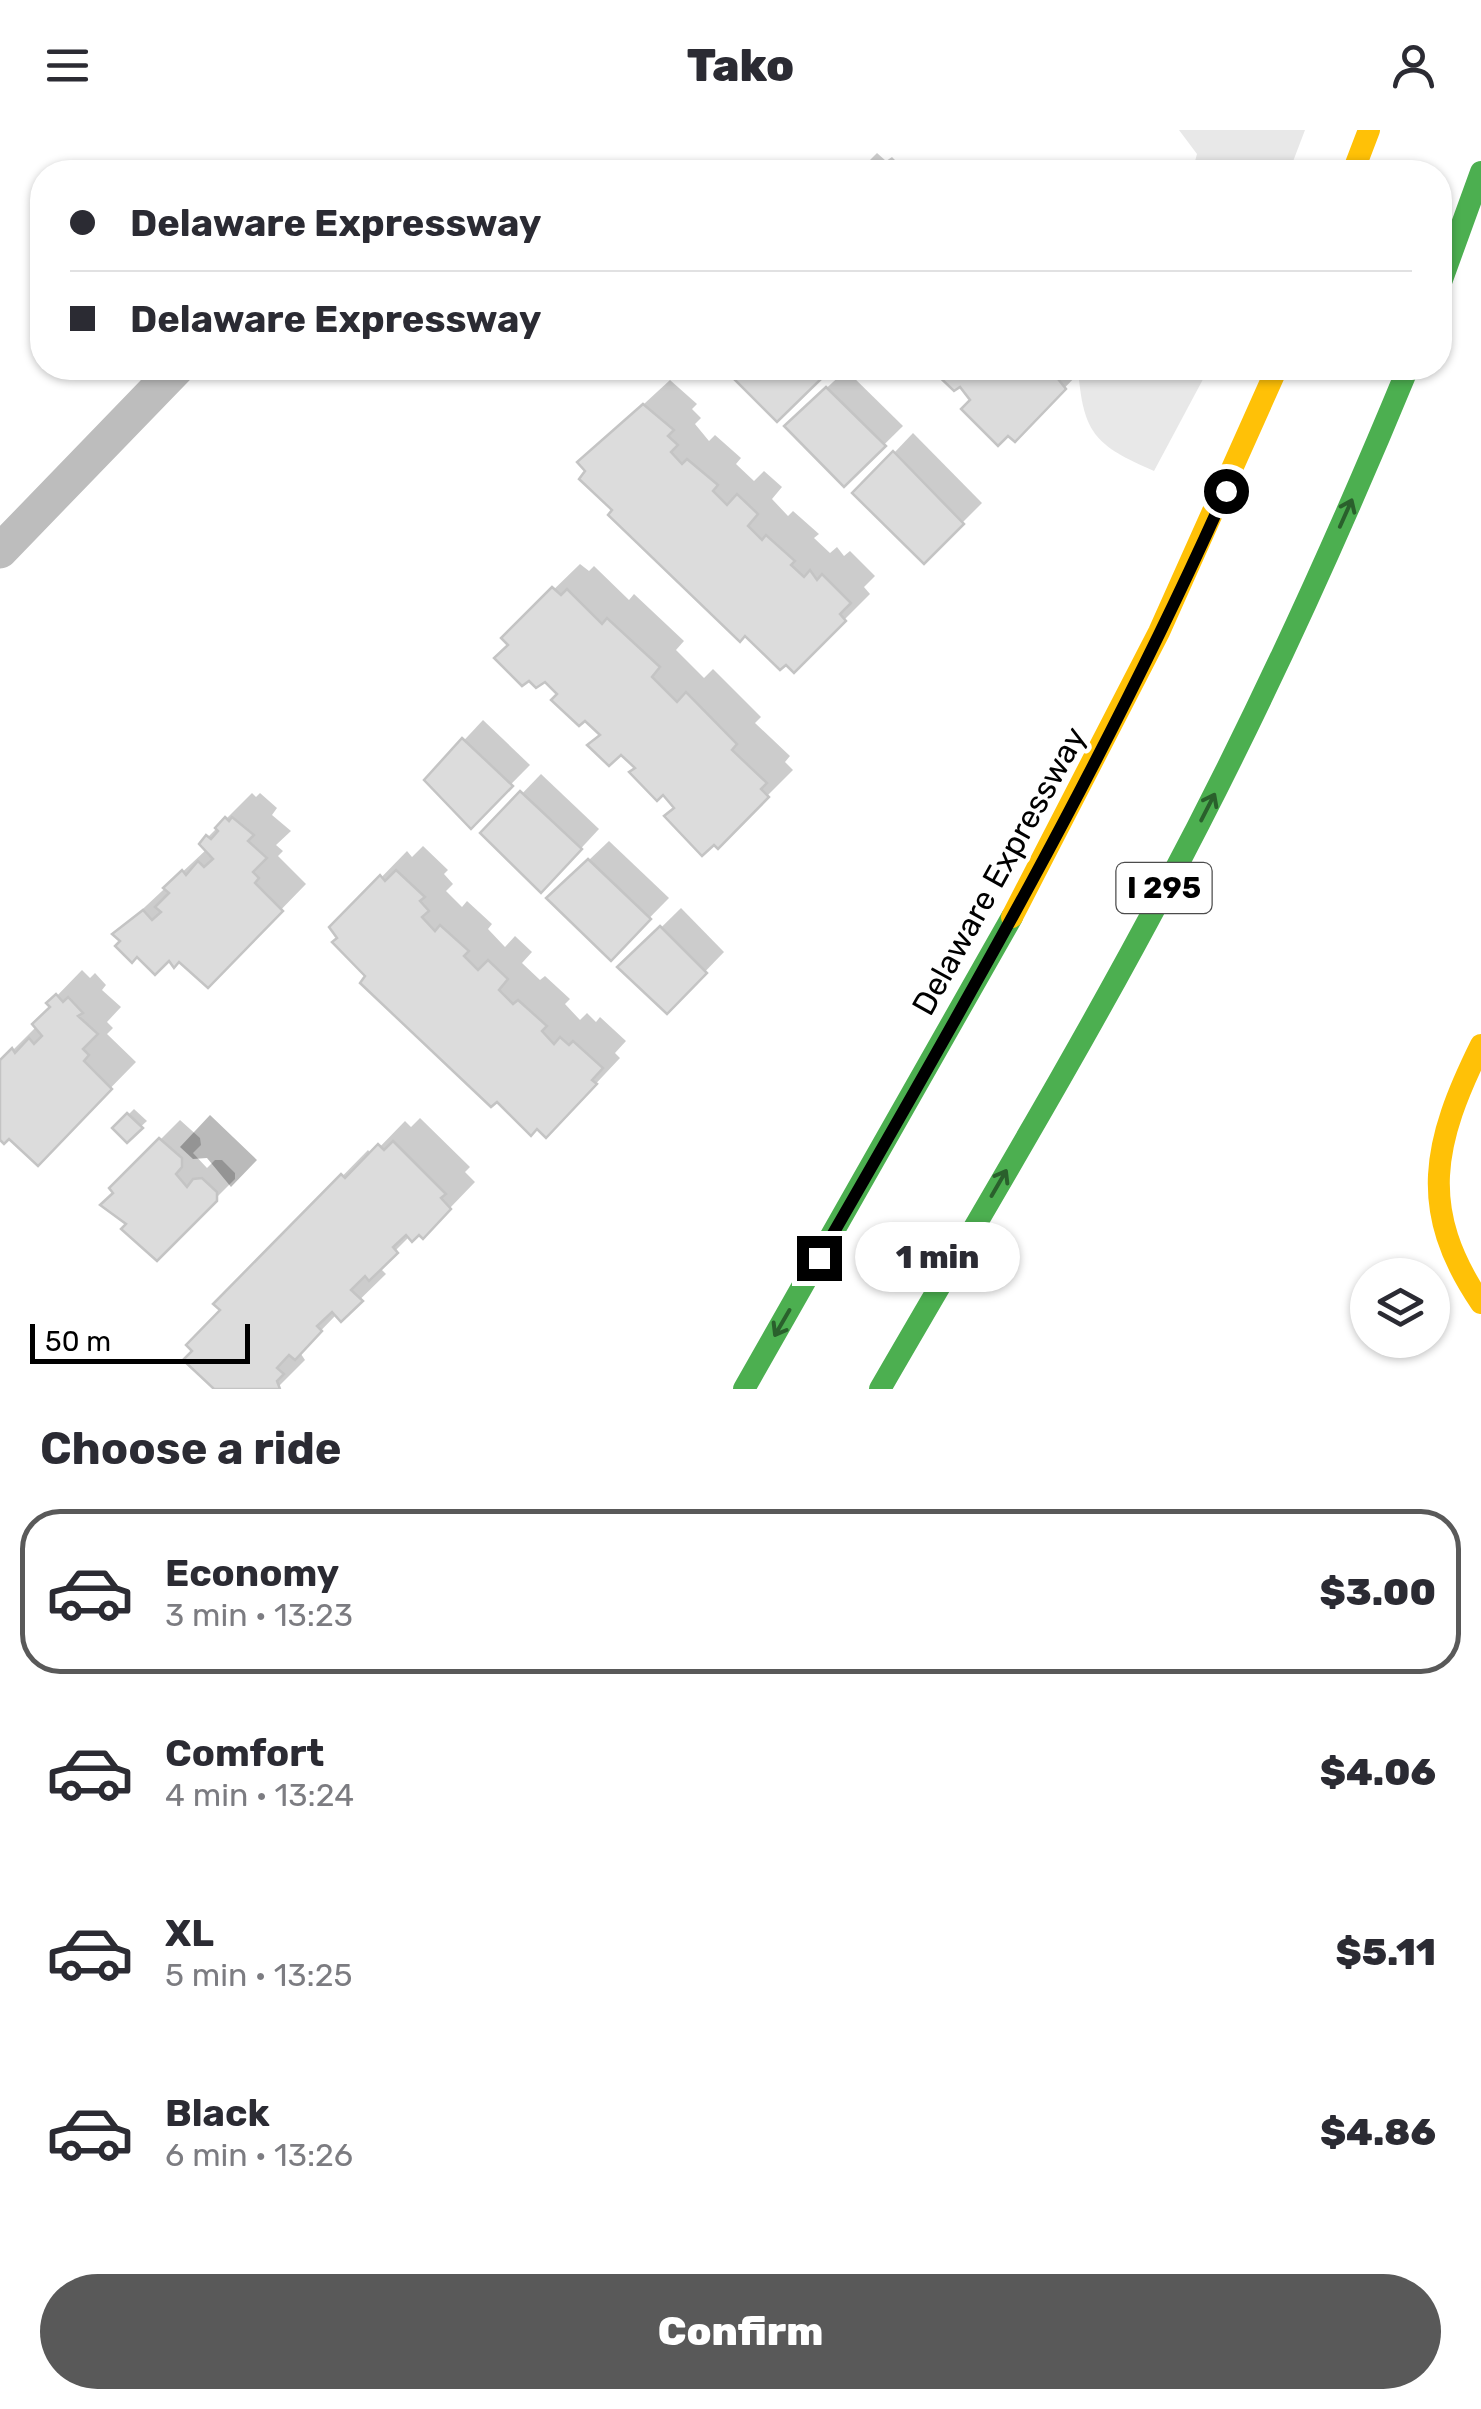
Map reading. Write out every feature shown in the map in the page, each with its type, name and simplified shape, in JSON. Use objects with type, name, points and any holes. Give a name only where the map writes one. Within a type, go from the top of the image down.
[{"type":"main road","points":[[1358,160],[1369,130]]},
{"type":"main road","points":[[1452,252],[1481,172]]},
{"type":"main road","name":"Delaware Expressway","points":[[744,1389],[1007,931],[1110,736],[1184,585],[1272,380]]},
{"type":"main road","name":"I 295","points":[[880,1389],[1113,984],[1202,818],[1259,704],[1403,380]]},
{"type":"main road","points":[[1481,1045],[1452,1104],[1438,1163],[1442,1228],[1453,1262],[1481,1302]]},
{"type":"street","points":[[0,551],[165,380]]},
{"type":"shaded area","points":[[1179,130],[1305,130],[1294,160],[1195,160],[1197,154]]},
{"type":"shaded area","points":[[1079,380],[1203,380],[1154,471],[1118,453],[1095,434]]},
{"type":"shaded area","points":[[210,1115],[257,1160],[231,1187],[207,1158],[193,1159],[180,1147]]},
{"type":"building","points":[[735,380],[820,380],[777,422]]},
{"type":"building","points":[[943,380],[1059,380],[1066,389],[1015,442],[1008,436],[998,446],[961,409],[970,400],[960,387],[954,391]]},
{"type":"building","points":[[826,387],[886,446],[844,487],[784,426]]},
{"type":"building","points":[[643,404],[674,430],[668,436],[678,445],[671,452],[682,464],[687,459],[718,485],[713,491],[727,505],[737,494],[758,514],[748,526],[762,540],[766,535],[795,561],[791,565],[804,577],[810,570],[817,580],[822,574],[851,603],[840,614],[846,621],[794,673],[786,665],[780,670],[745,636],[740,642],[608,515],[612,510],[579,479],[585,471],[577,462]]},
{"type":"building","points":[[893,451],[964,524],[924,564],[852,493]]},
{"type":"building","points":[[552,587],[561,595],[567,589],[602,624],[607,618],[660,667],[652,677],[677,702],[686,692],[737,744],[732,750],[767,783],[761,789],[769,797],[718,849],[714,845],[702,856],[664,816],[674,808],[663,795],[657,801],[629,772],[635,768],[621,755],[609,766],[587,745],[600,735],[585,721],[579,726],[551,700],[557,694],[545,682],[536,688],[529,681],[522,686],[494,658],[508,645],[501,638]]},
{"type":"building","points":[[462,738],[513,786],[471,829],[424,780]]},
{"type":"building","points":[[520,791],[582,849],[541,893],[480,833]]},
{"type":"building","points":[[225,817],[229,821],[232,817],[254,835],[248,841],[267,858],[253,872],[259,878],[255,883],[283,911],[208,988],[179,962],[174,968],[169,961],[155,975],[137,957],[132,963],[115,946],[120,941],[112,934],[143,910],[152,920],[161,912],[155,907],[169,893],[163,888],[182,870],[186,875],[198,861],[204,867],[213,859],[199,844],[206,835],[211,839]]},
{"type":"building","points":[[588,859],[651,919],[611,961],[546,898]]},
{"type":"building","points":[[396,870],[425,897],[420,901],[429,911],[422,917],[435,931],[440,925],[469,951],[464,956],[478,970],[488,960],[508,979],[499,990],[513,1004],[518,1000],[547,1026],[542,1031],[554,1044],[560,1037],[569,1045],[573,1041],[603,1068],[592,1080],[597,1084],[546,1138],[537,1129],[531,1136],[497,1102],[491,1107],[360,983],[365,976],[332,942],[337,938],[329,927],[380,875],[385,881]]},
{"type":"building","points":[[660,926],[707,973],[667,1014],[617,967]]},
{"type":"building","points":[[56,994],[63,1002],[68,997],[83,1013],[78,1016],[98,1034],[83,1049],[89,1055],[84,1061],[112,1089],[38,1166],[9,1139],[4,1144],[0,1140],[0,1060],[12,1048],[15,1053],[29,1038],[34,1044],[42,1036],[32,1024],[50,1007],[46,1003]]},
{"type":"building","points":[[127,1113],[143,1128],[127,1143],[112,1128]]},
{"type":"building","points":[[159,1138],[182,1158],[182,1167],[176,1174],[187,1187],[193,1179],[202,1178],[217,1192],[217,1201],[157,1261],[121,1229],[126,1224],[100,1205],[113,1193],[109,1188]]},
{"type":"building","points":[[393,1141],[446,1194],[441,1198],[451,1209],[423,1239],[419,1235],[412,1242],[406,1235],[393,1247],[398,1253],[369,1281],[365,1276],[351,1290],[363,1301],[341,1322],[332,1312],[317,1326],[322,1331],[295,1360],[289,1355],[277,1368],[284,1374],[277,1381],[280,1389],[214,1389],[183,1360],[192,1351],[186,1345],[220,1310],[213,1304],[341,1174],[345,1178],[378,1144],[384,1150]]},
{"type":"traffic: fast","points":[[1452,252],[1481,172]]},
{"type":"traffic: fast","points":[[880,1389],[1096,1016],[1198,825],[1293,632],[1403,380]]},
{"type":"traffic: fast","points":[[744,1389],[1012,917]]},
{"type":"traffic: slow","points":[[1358,160],[1369,130]]},
{"type":"traffic: slow","points":[[1012,917],[1159,632],[1272,380]]},
{"type":"traffic: slow","points":[[1481,1045],[1452,1113],[1439,1175],[1447,1237],[1481,1303]]},
{"type":"route","points":[[819,1258],[1007,931],[1076,801],[1184,585],[1226,491]]}]
